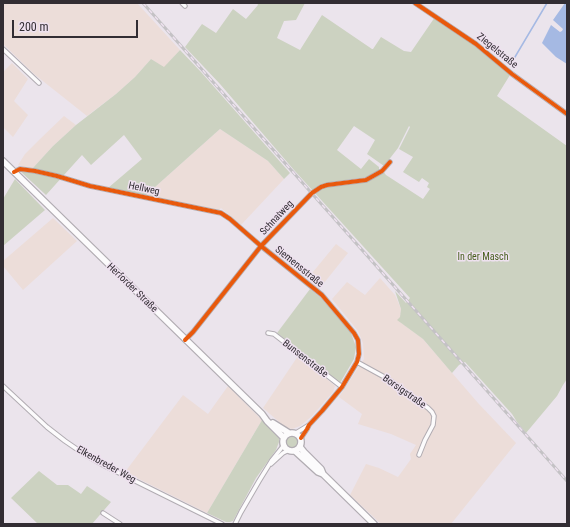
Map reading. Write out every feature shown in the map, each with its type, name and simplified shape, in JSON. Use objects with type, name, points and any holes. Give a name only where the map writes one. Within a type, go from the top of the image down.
[{"type":"main road","name":"Herforder Straße","points":[[3,162],[262,414],[276,425],[293,433]]},
{"type":"main road","name":"Herforder Straße","points":[[262,414],[284,438]]},
{"type":"main road","points":[[323,474],[321,469],[300,447],[301,438],[293,433],[284,438],[284,445],[318,472],[323,474],[374,524]]},
{"type":"main road","points":[[292,451],[300,447]]},
{"type":"street","name":"Ziegelstraße","points":[[415,3],[476,44],[512,74],[567,114]]},
{"type":"street","points":[[3,49],[39,84]]},
{"type":"street","name":"Schnatweg","points":[[185,340],[198,326],[261,246],[312,193],[327,184],[366,180],[382,171],[390,162]]},
{"type":"street","name":"Hellweg","points":[[14,172],[20,169],[35,171],[90,186],[221,213],[261,246]]},
{"type":"street","name":"Siemensstraße","points":[[261,246],[322,295],[354,333],[358,340],[359,346],[357,362],[342,386],[309,425],[301,438]]},
{"type":"street","name":"Bunsenstraße","points":[[268,333],[274,334],[342,386]]},
{"type":"street","name":"Borsigstraße","points":[[357,362],[388,380],[432,412],[434,416],[433,425],[419,455]]},
{"type":"street","name":"Elkenbreder Weg","points":[[3,386],[48,427],[84,454],[105,466],[222,524]]},
{"type":"street","name":"Siemensstraße","points":[[293,433],[309,425]]},
{"type":"street","points":[[235,524],[272,460],[284,445]]},
{"type":"street","points":[[270,464],[292,451]]},
{"type":"street","points":[[103,513],[120,524]]},
{"type":"shaded area","points":[[3,3],[137,3],[180,50],[164,68],[151,59],[135,77],[116,94],[87,116],[34,74],[3,44]]},
{"type":"shaded area","points":[[12,63],[28,79],[14,101],[28,115],[13,137],[3,127],[3,72]]},
{"type":"shaded area","points":[[64,116],[76,125],[53,146],[32,169],[18,165],[25,154]]},
{"type":"shaded area","points":[[220,129],[268,161],[284,179],[241,225],[221,208],[218,211],[145,196]]},
{"type":"shaded area","points":[[53,218],[77,241],[23,290],[3,266],[3,261]]},
{"type":"shaded area","points":[[336,244],[348,253],[320,288],[308,278]]},
{"type":"shaded area","points":[[380,278],[395,295],[401,309],[400,322],[422,338],[478,403],[516,443],[451,524],[381,524],[350,495],[366,464],[398,477],[411,459],[410,454],[416,445],[391,434],[358,424],[362,414],[339,397],[364,359],[363,343],[358,331],[332,299],[347,282],[365,295]]},
{"type":"shaded area","points":[[298,356],[335,386],[333,392],[312,416],[300,426],[292,429],[285,427],[263,408]]},
{"type":"shaded area","points":[[228,386],[262,420],[207,513],[125,472],[183,395],[208,414]]},
{"type":"green space","name":"In der Masch","points":[[257,3],[305,3],[296,20],[284,21],[277,38],[300,50],[322,15],[372,49],[381,37],[404,51],[411,52],[435,17],[467,39],[510,75],[497,96],[567,146],[567,379],[557,396],[526,433],[512,414],[465,362],[459,365],[452,373],[423,339],[397,320],[400,317],[401,309],[395,291],[406,303],[410,298],[294,170],[220,84],[185,47],[202,24],[216,33],[233,9],[246,19],[258,5]],"holes":[[[354,126],[375,140],[367,154],[384,166],[398,148],[409,126],[410,127],[399,149],[413,157],[403,172],[419,182],[422,178],[429,183],[427,187],[430,189],[423,199],[386,175],[383,171],[367,181],[327,186],[325,183],[367,177],[379,170],[379,167],[369,159],[361,169],[337,150]]]},
{"type":"green space","points":[[180,50],[290,173],[284,179],[268,161],[220,129],[145,196],[108,188],[142,159],[124,135],[91,165],[82,155],[46,195],[20,171],[32,169],[53,146],[76,125],[116,94],[135,77],[151,59],[164,67]]},
{"type":"green space","points":[[15,179],[45,210],[3,246],[3,199]]},
{"type":"green space","points":[[310,289],[321,298],[351,333],[356,347],[354,359],[340,383],[277,333]]},
{"type":"green space","points":[[262,420],[279,438],[279,442],[276,450],[256,478],[233,521],[226,522],[207,513]]},
{"type":"green space","points":[[290,436],[294,436],[298,442],[294,448],[290,448],[286,444],[286,440]]},
{"type":"green space","points":[[39,471],[57,485],[68,485],[81,494],[87,486],[111,502],[92,524],[38,524],[11,498]]},
{"type":"water","points":[[565,3],[567,3],[567,64],[556,57],[542,43],[551,25],[560,32],[562,31],[563,29],[553,20]]},
{"type":"waterway","points":[[512,62],[547,3]]},
{"type":"railway","points":[[143,3],[567,481]]},
{"type":"cycle path","points":[[415,3],[476,44],[512,74],[567,114]]},
{"type":"cycle path","points":[[185,340],[261,246],[312,193],[327,185],[366,180],[382,171],[390,162]]},
{"type":"cycle path","points":[[14,172],[20,169],[35,171],[90,186],[221,213],[322,295],[354,333],[358,340],[359,354],[357,362],[342,387],[309,425],[301,438]]}]
